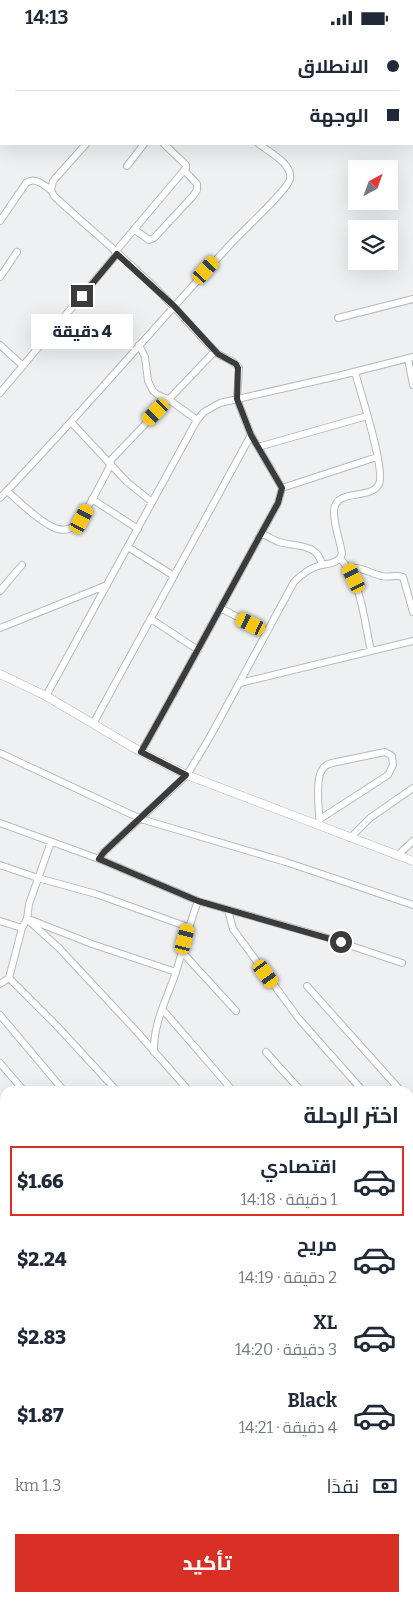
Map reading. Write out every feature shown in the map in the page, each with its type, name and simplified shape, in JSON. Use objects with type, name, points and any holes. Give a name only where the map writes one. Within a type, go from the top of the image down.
[{"type":"street","points":[[51,190],[53,181],[85,145]]},
{"type":"street","points":[[127,166],[143,145]]},
{"type":"street","points":[[0,393],[184,171],[186,165],[165,145]]},
{"type":"street","points":[[0,498],[243,231],[286,189],[290,182],[290,170],[260,145]]},
{"type":"street","points":[[135,230],[149,240],[154,238],[193,196],[197,184],[184,171]]},
{"type":"street","points":[[0,221],[26,183],[30,180],[35,180],[51,190],[54,196],[174,306],[215,351],[223,358],[233,361],[238,366],[237,399],[251,435],[282,488],[278,503],[262,533],[141,752]]},
{"type":"street","points":[[0,277],[17,252]]},
{"type":"street","points":[[338,318],[413,299]]},
{"type":"street","points":[[139,345],[144,357],[150,385],[158,395],[168,399],[197,420]]},
{"type":"street","points":[[0,347],[23,366]]},
{"type":"street","points":[[7,491],[47,524],[59,530],[69,529],[77,523],[92,499],[110,463],[215,351]]},
{"type":"street","points":[[46,696],[197,420],[211,407],[220,403],[410,358],[413,385]]},
{"type":"street","points":[[99,859],[104,852],[186,775],[211,735],[294,582],[302,574],[322,565],[332,563],[340,558],[342,554],[336,524],[335,507],[340,499],[378,487],[381,477],[378,457],[355,372]]},
{"type":"street","points":[[258,447],[367,416]]},
{"type":"street","points":[[71,422],[127,482],[152,502]]},
{"type":"street","points":[[93,724],[251,435]]},
{"type":"street","points":[[282,488],[378,457]]},
{"type":"street","points":[[92,499],[138,529]]},
{"type":"street","points":[[262,533],[278,542],[311,549],[319,555],[322,565]]},
{"type":"street","points":[[128,547],[174,576]]},
{"type":"street","points":[[340,558],[349,567],[357,586],[371,651]]},
{"type":"street","points":[[0,591],[22,565]]},
{"type":"street","points":[[349,567],[363,569],[380,576],[398,575],[403,577],[413,612]]},
{"type":"street","points":[[0,628],[107,585]]},
{"type":"street","points":[[220,608],[267,632]]},
{"type":"street","points":[[150,619],[198,650]]},
{"type":"street","points":[[240,683],[413,641]]},
{"type":"street","points":[[0,673],[46,696],[141,752],[186,775],[320,822],[350,838],[413,861]]},
{"type":"street","points":[[385,752],[392,756],[393,765],[388,775],[320,822],[319,782],[321,770],[324,767],[332,763],[385,752]]},
{"type":"street","points":[[0,753],[141,819],[286,862],[413,905]]},
{"type":"street","points":[[350,838],[370,818],[413,788]]},
{"type":"street","points":[[0,823],[99,859],[198,901],[325,937],[402,963]]},
{"type":"street","points":[[398,855],[413,841]]},
{"type":"street","points":[[0,984],[9,978],[22,928],[27,919],[29,904],[51,842]]},
{"type":"street","points":[[0,865],[96,894],[188,927]]},
{"type":"street","points":[[154,1052],[155,1031],[198,901]]},
{"type":"street","points":[[228,910],[233,929],[299,1019],[359,1086]]},
{"type":"street","points":[[27,919],[92,944],[176,972]]},
{"type":"street","points":[[27,919],[60,948],[185,1086]]},
{"type":"street","points":[[0,921],[22,928]]},
{"type":"street","points":[[182,952],[236,1011]]},
{"type":"street","points":[[9,978],[112,1086]]},
{"type":"street","points":[[306,986],[396,1086]]},
{"type":"street","points":[[163,1010],[229,1086]]},
{"type":"street","points":[[0,1015],[60,1086]]},
{"type":"street","points":[[266,1052],[297,1086]]},
{"type":"street","points":[[0,1063],[20,1086]]},
{"type":"route","points":[[82,296],[117,254],[174,306],[218,354],[235,363],[238,366],[237,399],[251,435],[282,488],[278,503],[141,752],[186,775],[104,852],[99,859],[198,901],[341,942]]}]
